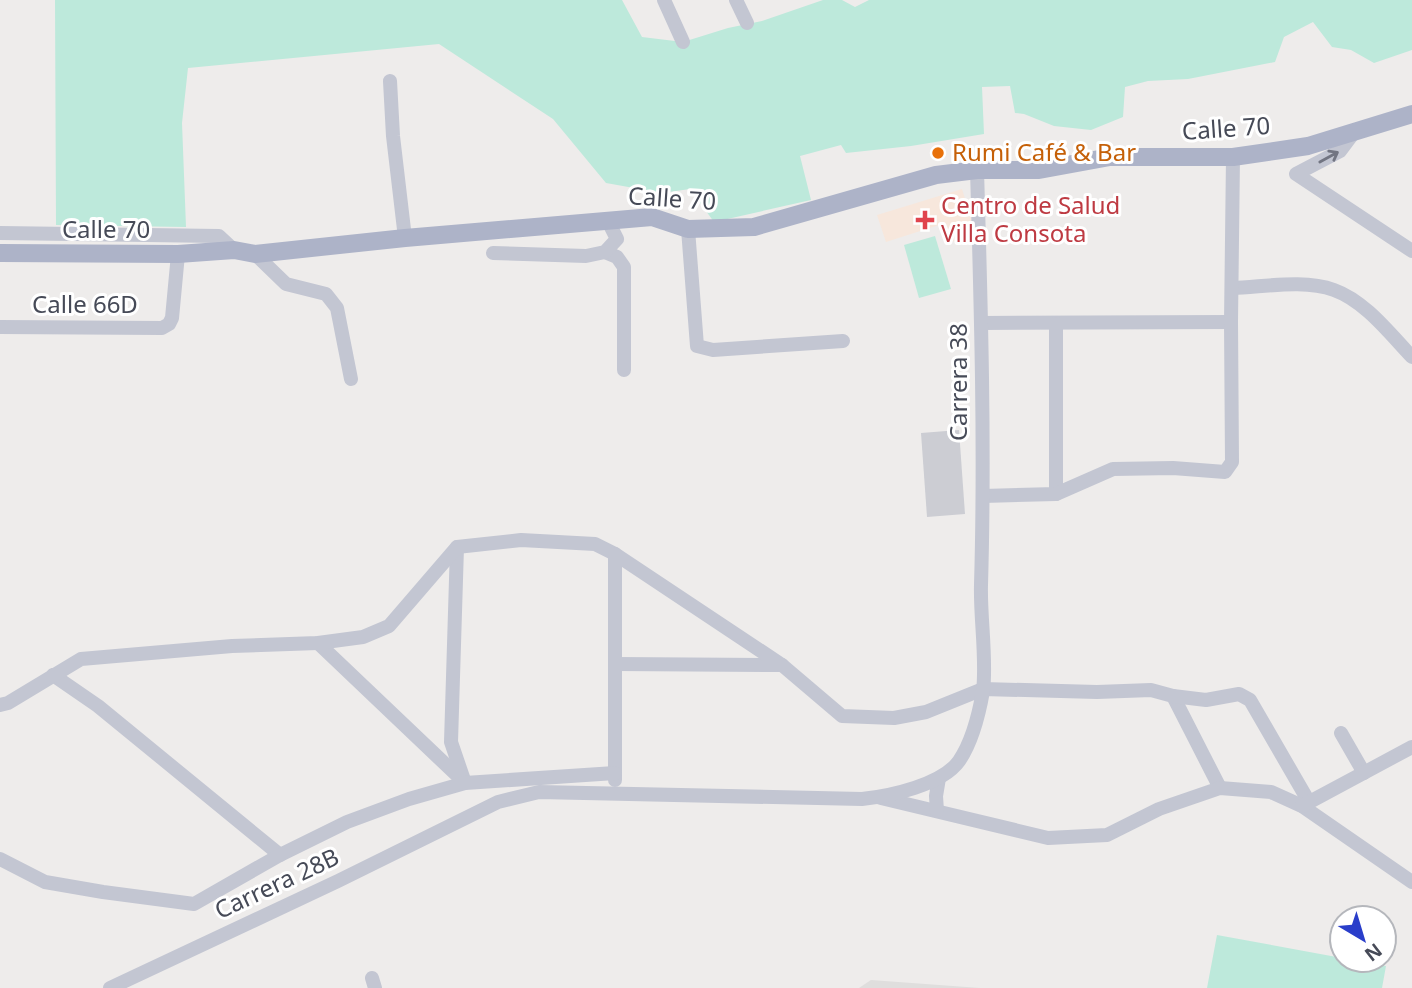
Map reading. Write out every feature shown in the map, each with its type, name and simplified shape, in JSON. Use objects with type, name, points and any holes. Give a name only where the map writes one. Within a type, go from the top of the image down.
[{"type":"main road","name":"Calle 70","points":[[0,253],[178,254],[234,250],[255,254],[652,217],[688,229],[754,227],[936,175],[977,170],[1039,170],[1110,157],[1233,157],[1308,146],[1412,114]]},
{"type":"street","points":[[664,0],[684,42]]},
{"type":"street","points":[[736,0],[747,23]]},
{"type":"street","points":[[390,81],[393,136],[405,238]]},
{"type":"street","points":[[1355,131],[1340,151],[1296,174],[1412,251]]},
{"type":"street","points":[[983,496],[1056,495],[1114,469],[1172,468],[1225,472],[1230,468],[1233,157]]},
{"type":"street","name":"Carrera 38","points":[[939,778],[958,763],[969,742],[983,689],[982,323],[977,170]]},
{"type":"street","points":[[605,252],[617,239],[608,221]]},
{"type":"street","points":[[688,229],[697,346],[713,350],[843,341]]},
{"type":"street","points":[[0,233],[219,236],[234,250]]},
{"type":"street","points":[[493,253],[586,256],[605,252],[617,257],[624,267],[624,370]]},
{"type":"street","name":"Calle 66D","points":[[0,327],[162,328],[169,324],[172,318],[178,254]]},
{"type":"street","points":[[255,254],[286,284],[326,294],[337,308],[351,379]]},
{"type":"street","points":[[1232,288],[1310,285],[1335,290],[1358,304],[1412,356]]},
{"type":"street","points":[[982,323],[1231,322]]},
{"type":"street","points":[[1056,324],[1056,495]]},
{"type":"street","points":[[0,705],[8,704],[52,674],[81,659],[232,646],[318,643],[363,637],[389,626],[457,547],[521,541],[595,544],[615,554],[782,665],[842,716],[894,718],[926,712],[983,689],[1097,692],[1151,690],[1206,700],[1239,694],[1250,700],[1305,804]]},
{"type":"street","points":[[457,547],[451,741],[465,783]]},
{"type":"street","points":[[615,554],[615,793]]},
{"type":"street","points":[[318,643],[465,783]]},
{"type":"street","points":[[616,664],[782,665]]},
{"type":"street","points":[[52,674],[98,706],[280,855]]},
{"type":"street","points":[[1173,696],[1220,788]]},
{"type":"street","points":[[1341,733],[1364,773]]},
{"type":"street","points":[[1305,804],[1412,747]]},
{"type":"street","points":[[0,859],[46,881],[103,892],[194,904],[280,855],[347,822],[410,799],[465,783],[615,773]]},
{"type":"street","points":[[879,797],[939,778],[937,811]]},
{"type":"street","points":[[879,797],[1048,838],[1107,835],[1159,809],[1220,788],[1271,792],[1305,804],[1412,882]]},
{"type":"street","name":"Carrera 28B","points":[[110,988],[498,802],[539,792],[780,799],[879,797]]},
{"type":"shaded area","name":"Centro de Salud Villa Consota","points":[[962,189],[976,234],[945,244],[939,225],[886,242],[877,215]]},
{"type":"shaded area","points":[[871,980],[980,988],[859,988]]},
{"type":"green space","points":[[55,0],[622,0],[642,37],[683,42],[762,21],[823,0],[842,0],[855,7],[869,0],[1412,0],[1412,50],[1374,63],[1351,50],[1332,47],[1313,22],[1284,37],[1275,62],[1188,79],[1148,81],[1125,87],[1123,117],[1091,130],[1054,126],[1015,113],[1010,86],[982,87],[984,134],[846,153],[841,145],[800,156],[811,200],[714,222],[690,189],[662,193],[606,183],[553,119],[439,44],[188,68],[182,123],[186,227],[56,225]]},
{"type":"green space","points":[[935,236],[951,289],[919,298],[904,245]]},
{"type":"green space","points":[[1217,935],[1328,955],[1328,974],[1385,974],[1382,988],[1207,988]]},
{"type":"building","points":[[959,430],[965,514],[927,517],[921,433]]},
{"type":"place","name":"Rumi Café & Bar","points":[[938,153]]},
{"type":"place","name":"Centro de Salud Villa Consota","points":[[925,220]]}]
